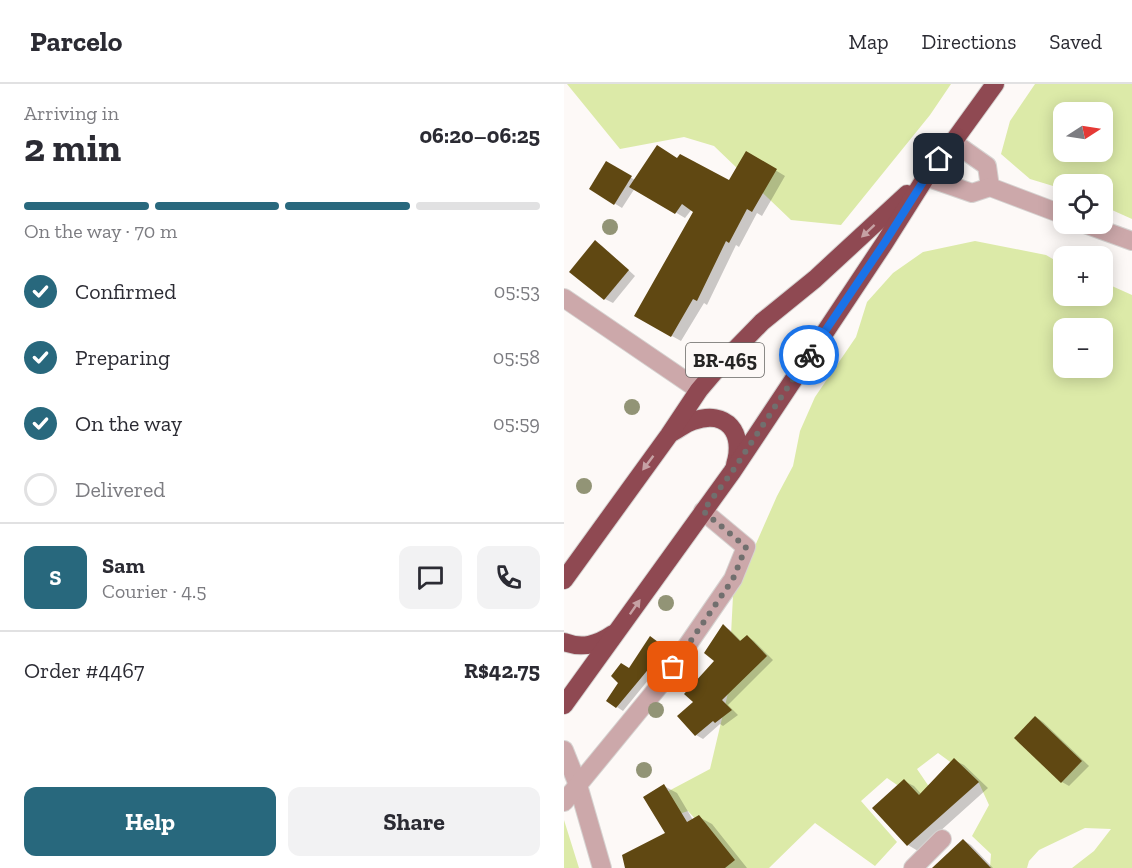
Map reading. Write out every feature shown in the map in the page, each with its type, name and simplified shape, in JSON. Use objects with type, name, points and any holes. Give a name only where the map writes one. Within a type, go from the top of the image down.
[{"type":"highway","name":"BR-465","points":[[564,705],[732,472],[926,177],[994,84]]},
{"type":"highway","name":"BR-465","points":[[564,579],[699,390],[722,363],[762,322],[839,258],[926,177]]},
{"type":"highway","points":[[669,435],[692,421],[716,418],[726,422],[734,431],[738,443],[736,462],[732,472]]},
{"type":"highway","points":[[564,642],[582,646],[592,645],[618,631]]},
{"type":"street","points":[[953,142],[987,166],[990,187]]},
{"type":"street","points":[[926,177],[972,194],[990,187],[1053,211]]},
{"type":"street","points":[[1113,234],[1132,241]]},
{"type":"street","points":[[564,298],[699,390]]},
{"type":"street","points":[[564,802],[660,685],[733,579],[746,547],[703,511]]},
{"type":"street","points":[[564,750],[578,785],[602,868]]},
{"type":"street","points":[[913,868],[942,839]]},
{"type":"green space","points":[[567,84],[951,84],[930,115],[841,225],[791,220],[714,146],[684,137],[620,149]]},
{"type":"green space","points":[[1035,84],[1132,84],[1132,219],[1113,210],[1113,174],[1053,174],[1053,186],[1030,179],[1001,154],[1010,121]]},
{"type":"green space","points":[[975,241],[1046,255],[1053,259],[1053,306],[1113,306],[1113,286],[1132,295],[1132,868],[1072,868],[1094,851],[1111,829],[1085,828],[1039,850],[1029,861],[1027,868],[990,868],[991,854],[972,836],[989,805],[979,783],[938,753],[917,769],[934,794],[926,805],[887,778],[861,801],[897,842],[875,866],[815,823],[769,868],[704,868],[722,848],[688,811],[658,821],[663,794],[710,769],[728,693],[733,596],[777,496],[793,466],[800,431],[815,397],[856,337],[867,302],[893,273],[923,252]]},
{"type":"green space","points":[[564,820],[579,868],[564,868]]},
{"type":"building","points":[[657,145],[677,158],[680,154],[729,180],[746,151],[777,169],[752,212],[747,209],[729,243],[726,241],[697,301],[693,299],[671,337],[634,316],[693,212],[682,204],[675,214],[629,187]]},
{"type":"building","points":[[606,161],[632,176],[614,205],[589,189]]},
{"type":"building","points":[[595,240],[629,270],[604,300],[569,272]]},
{"type":"building","points":[[723,624],[740,641],[747,635],[767,656],[722,700],[732,710],[715,723],[713,721],[695,736],[677,716],[693,702],[684,694],[714,661],[704,653]]},
{"type":"building","points":[[650,636],[666,648],[616,708],[606,701],[618,683],[611,676],[621,663],[629,668]]},
{"type":"building","points":[[1035,716],[1082,761],[1061,783],[1014,738]]},
{"type":"building","points":[[954,758],[979,782],[907,846],[872,808],[904,779],[919,795]]},
{"type":"building","points":[[664,784],[687,822],[699,815],[735,860],[725,868],[625,868],[622,855],[665,833],[643,797]]},
{"type":"building","points":[[963,839],[991,868],[932,868]]},
{"type":"way so far","points":[[673,667],[733,579],[746,547],[703,511],[732,472],[809,355]]},
{"type":"route","points":[[809,355],[939,159]]}]
